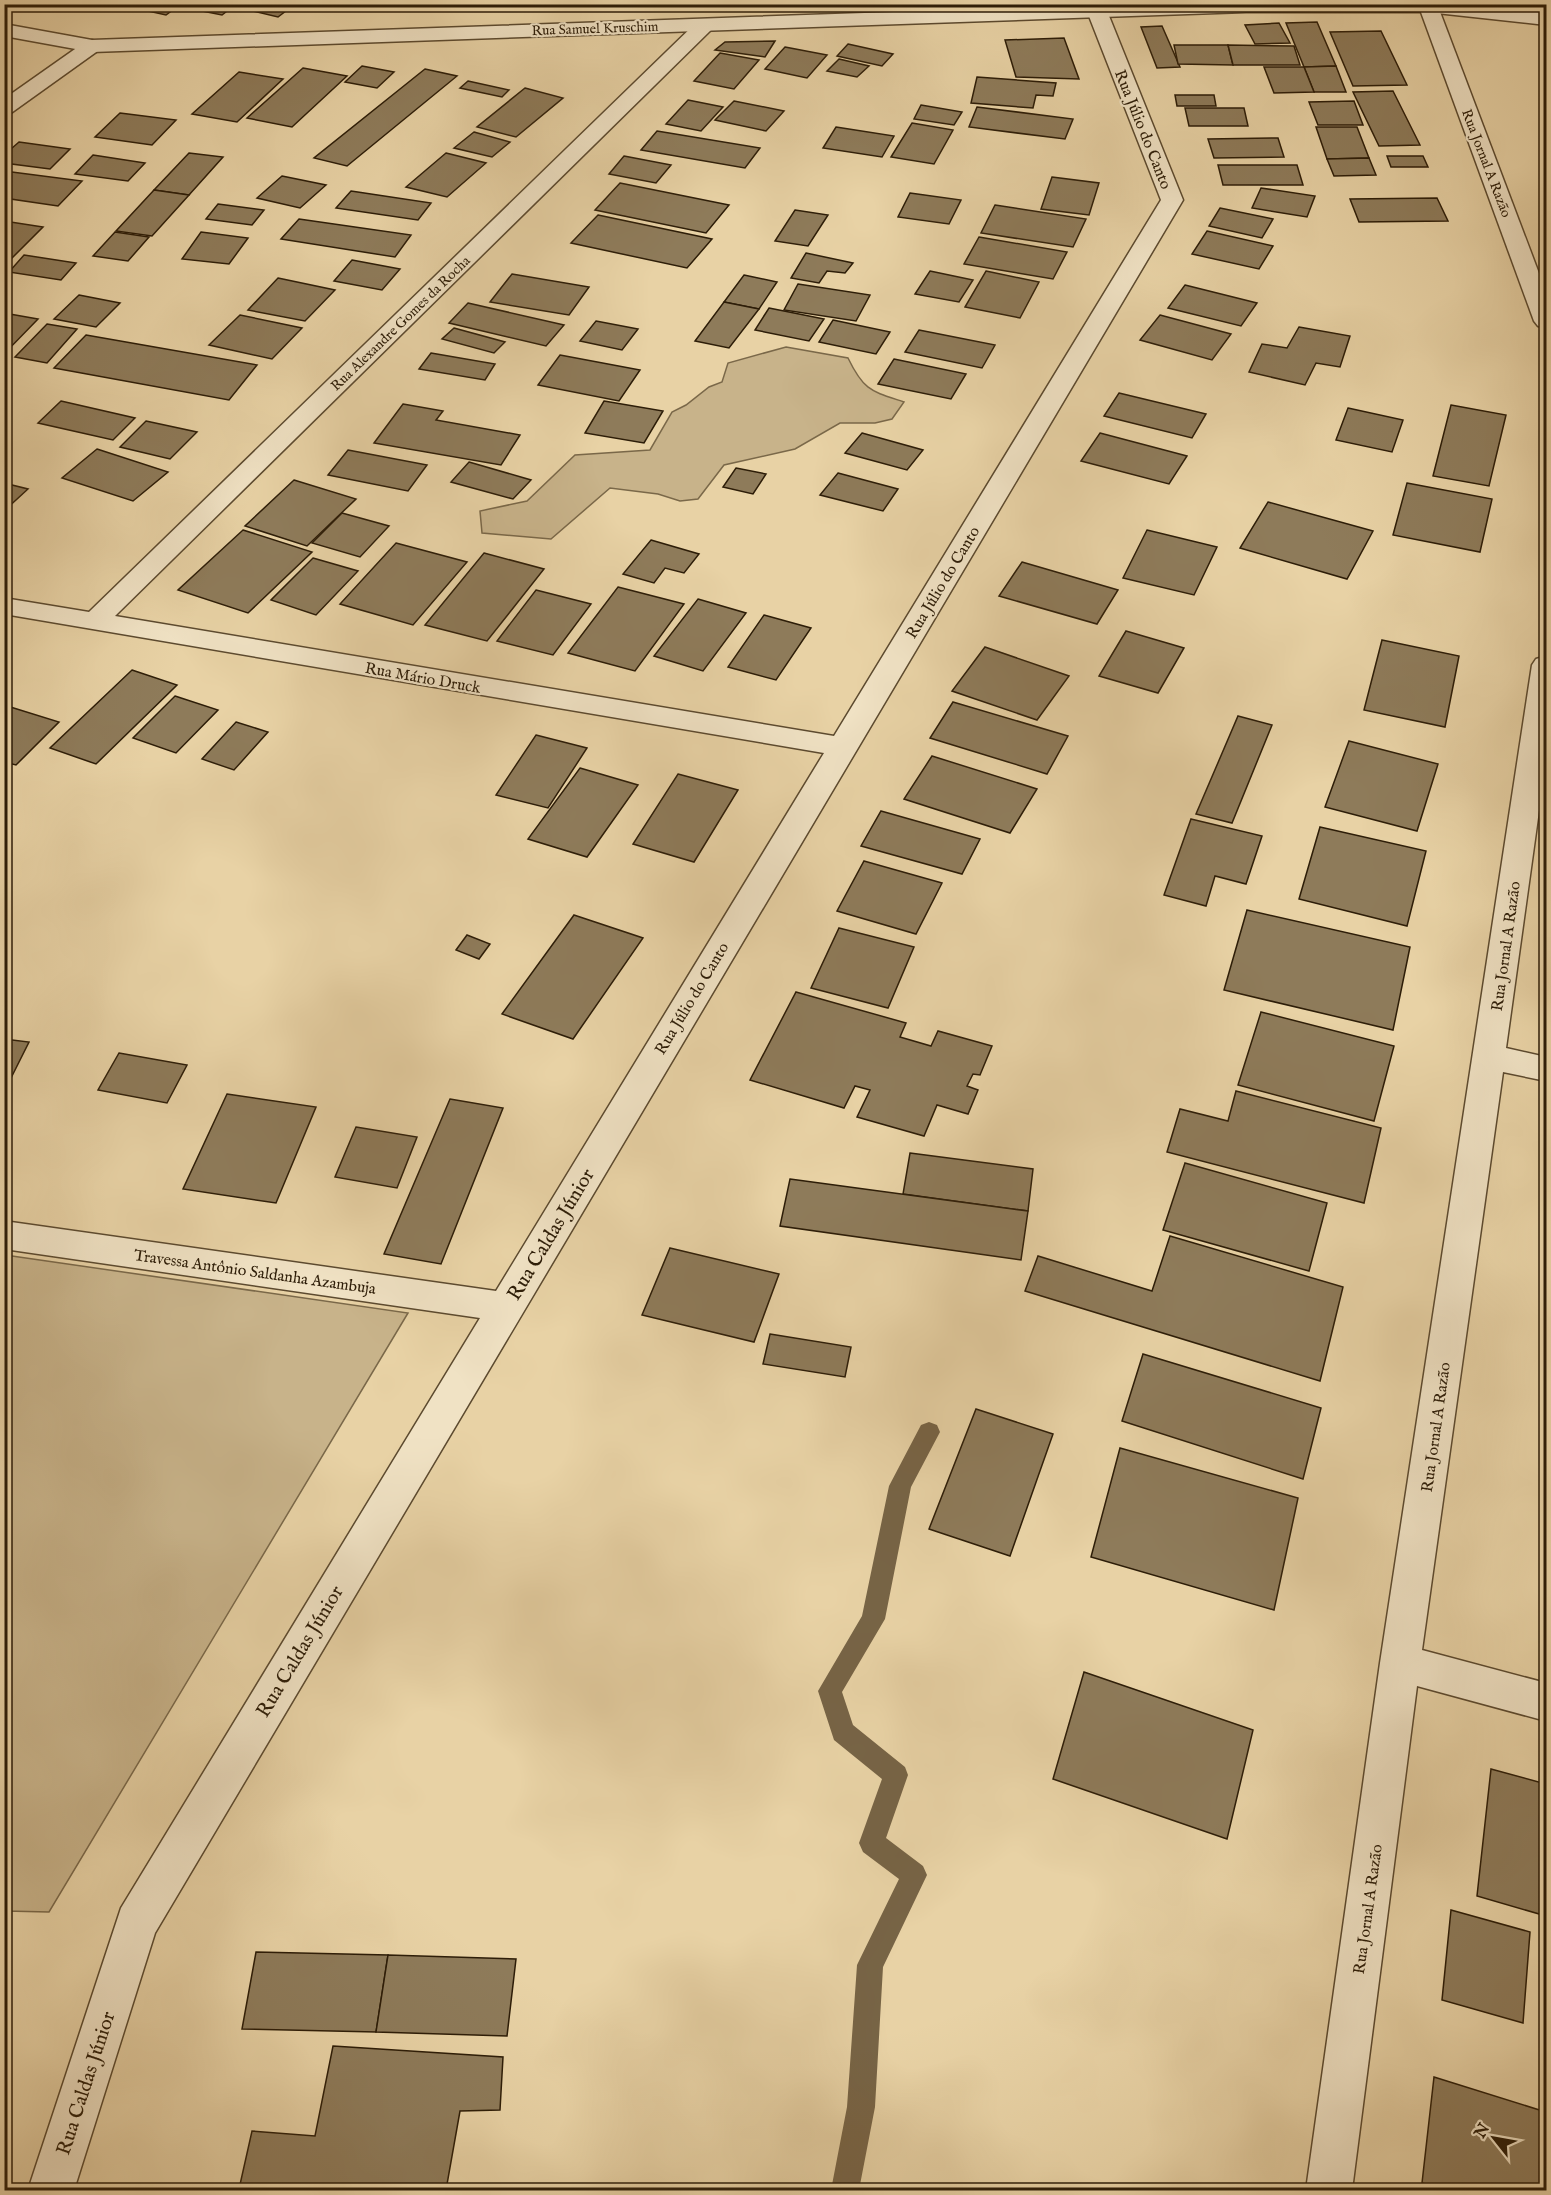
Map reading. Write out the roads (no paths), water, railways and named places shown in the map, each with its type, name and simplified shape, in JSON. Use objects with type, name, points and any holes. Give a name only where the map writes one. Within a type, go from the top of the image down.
[{"type":"street","name":"Rua Samuel Kruschim","points":[[4,30],[92,46],[1246,6],[1427,5],[1546,19]]},
{"type":"street","name":"Rua Jornal A Razão","points":[[1427,5],[1546,321]]},
{"type":"street","name":"Rua Júlio do Canto","points":[[608,1138],[1172,200],[1097,11]]},
{"type":"street","name":"Rua Alexandre Gomes da Rocha","points":[[95,621],[706,24]]},
{"type":"street","points":[[4,109],[92,46]]},
{"type":"street","name":"Rua Mário Druck","points":[[4,606],[842,747]]},
{"type":"street","name":"Rua Jornal A Razão","points":[[1329,2190],[1400,1663],[1545,684]]},
{"type":"street","points":[[1490,1057],[1546,1069]]},
{"type":"street","name":"Rua Caldas Júnior","points":[[51,2190],[136,1923],[608,1138]]},
{"type":"street","name":"Travessa Antônio Saldanha Azambuja","points":[[4,1235],[506,1307]]},
{"type":"street","points":[[1400,1663],[1546,1702]]},
{"type":"waterway","points":[[845,2190],[861,2107],[870,1965],[914,1875],[872,1843],[896,1775],[843,1732],[830,1691],[873,1619],[900,1486],[929,1432]]}]
